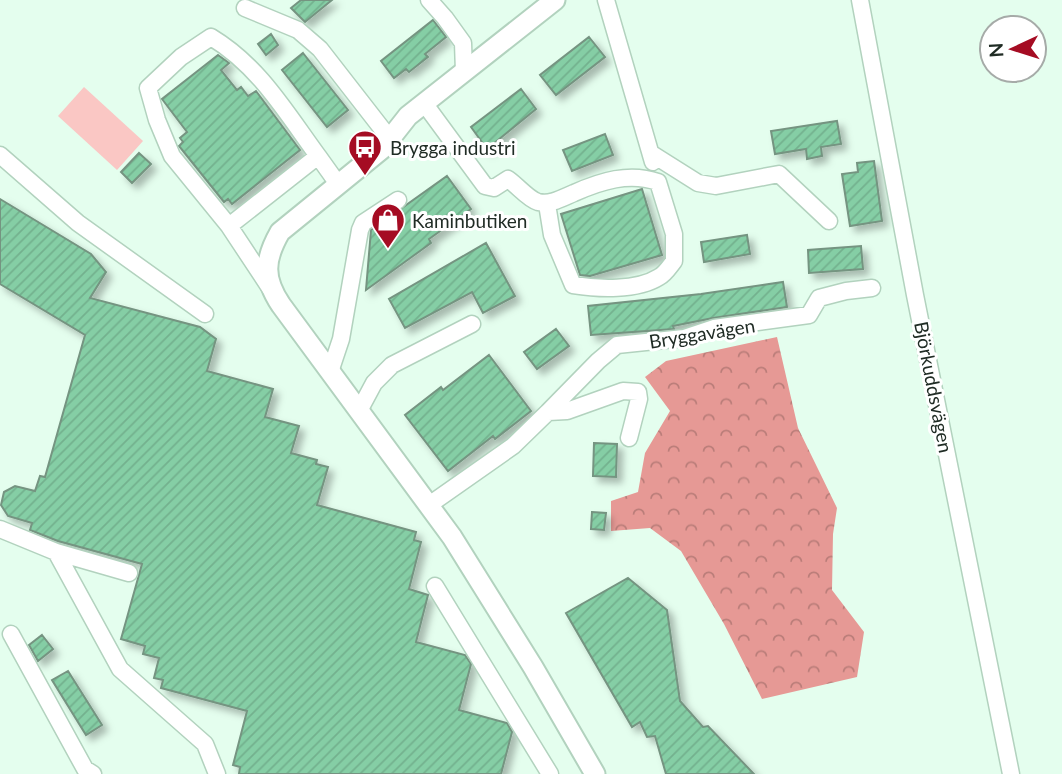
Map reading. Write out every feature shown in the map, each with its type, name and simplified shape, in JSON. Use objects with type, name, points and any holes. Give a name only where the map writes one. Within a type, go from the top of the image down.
[{"type":"main road","points":[[555,0],[408,116],[382,149],[280,232],[268,260],[270,288],[452,537],[533,667],[595,774]]},
{"type":"street","points":[[429,0],[463,43],[464,72]]},
{"type":"street","points":[[547,204],[552,234],[573,285],[598,289],[628,287],[660,277],[674,261],[674,234],[606,0]]},
{"type":"street","name":"Björkuddsvägen","points":[[860,0],[915,295],[1011,774]]},
{"type":"street","points":[[245,8],[298,30],[320,49],[390,139]]},
{"type":"street","points":[[270,288],[229,226],[172,156],[148,88],[181,57],[211,37],[232,50],[254,69],[338,184]]},
{"type":"street","points":[[424,103],[485,186],[494,188],[508,179],[534,201],[547,204],[624,176],[643,177],[658,182]]},
{"type":"street","points":[[652,154],[698,183],[716,186],[779,174],[829,221]]},
{"type":"street","points":[[0,155],[78,223],[205,314]]},
{"type":"street","points":[[229,226],[318,156]]},
{"type":"street","points":[[330,372],[341,338],[360,230],[363,223],[398,200]]},
{"type":"street","name":"Bryggavägen","points":[[429,505],[513,446],[617,345],[684,338],[714,328],[809,315],[820,298],[872,288]]},
{"type":"street","points":[[359,411],[374,383],[392,365],[472,324]]},
{"type":"street","points":[[548,412],[566,411],[633,390],[638,392],[639,399],[629,438]]},
{"type":"street","points":[[0,530],[56,552],[129,573]]},
{"type":"street","points":[[56,552],[120,669],[205,744],[217,774]]},
{"type":"street","points":[[435,586],[550,774]]},
{"type":"street","points":[[11,634],[85,769],[93,774]]},
{"type":"green space","points":[[777,337],[798,428],[837,508],[833,534],[832,590],[864,632],[857,677],[762,699],[724,624],[681,551],[650,528],[611,531],[611,501],[638,492],[645,453],[670,411],[645,377],[666,361]]},
{"type":"shaded area","points":[[84,87],[143,141],[117,170],[58,116]]},
{"type":"building","points":[[301,0],[332,0],[305,22],[291,8]]},
{"type":"building","points":[[433,20],[446,37],[425,54],[428,57],[409,72],[406,69],[394,78],[381,61]]},
{"type":"building","points":[[271,34],[278,45],[266,55],[258,44]]},
{"type":"building","points":[[589,37],[605,57],[556,95],[540,75]]},
{"type":"building","points":[[303,53],[348,110],[327,127],[282,70]]},
{"type":"building","points":[[218,55],[229,63],[221,70],[237,90],[241,87],[248,96],[256,91],[300,150],[232,204],[228,199],[224,202],[179,146],[183,142],[180,138],[187,132],[162,99]]},
{"type":"building","points":[[521,89],[536,109],[487,149],[471,127]]},
{"type":"building","points":[[837,121],[841,144],[821,147],[822,156],[807,159],[806,149],[775,154],[771,131]]},
{"type":"building","points":[[605,134],[613,155],[572,171],[563,150]]},
{"type":"building","points":[[139,153],[151,164],[132,183],[121,172]]},
{"type":"building","points":[[874,161],[882,221],[850,226],[842,174],[858,172],[857,163]]},
{"type":"building","points":[[447,176],[471,209],[429,239],[431,243],[366,290],[371,230]]},
{"type":"building","points":[[642,189],[662,255],[590,276],[580,275],[561,214]]},
{"type":"building","points":[[0,199],[91,254],[106,272],[90,298],[200,327],[216,339],[207,371],[273,389],[265,417],[299,426],[291,453],[317,460],[316,464],[328,467],[317,505],[416,532],[414,540],[421,542],[409,589],[428,595],[416,642],[465,655],[471,664],[459,710],[507,723],[512,732],[501,774],[239,774],[240,767],[233,765],[247,711],[161,688],[163,680],[154,678],[159,658],[143,654],[145,646],[121,639],[142,564],[58,541],[30,530],[32,523],[8,516],[1,505],[4,492],[15,486],[35,491],[40,476],[45,477],[85,335],[0,284]]},
{"type":"building","points":[[747,235],[750,254],[704,262],[701,242]]},
{"type":"building","points":[[486,243],[515,296],[483,313],[472,292],[405,328],[389,299]]},
{"type":"building","points":[[861,246],[863,269],[809,273],[808,250]]},
{"type":"building","points":[[783,282],[787,307],[713,318],[673,326],[674,329],[591,335],[588,306]]},
{"type":"building","points":[[556,329],[569,346],[537,369],[524,352]]},
{"type":"building","points":[[489,355],[531,411],[448,471],[405,415]]},
{"type":"building","points":[[594,443],[617,444],[616,477],[593,476]]},
{"type":"building","points":[[592,512],[606,513],[604,530],[591,529]]},
{"type":"building","points":[[628,578],[667,610],[680,701],[703,727],[708,726],[754,774],[666,774],[655,736],[647,737],[640,722],[632,727],[566,613]]},
{"type":"building","points":[[42,635],[53,649],[38,661],[29,645]]},
{"type":"building","points":[[68,671],[102,725],[86,735],[52,680]]},
{"type":"place","name":"Brygga industri","points":[[365,177]]},
{"type":"place","name":"Kaminbutiken","points":[[388,250]]}]
